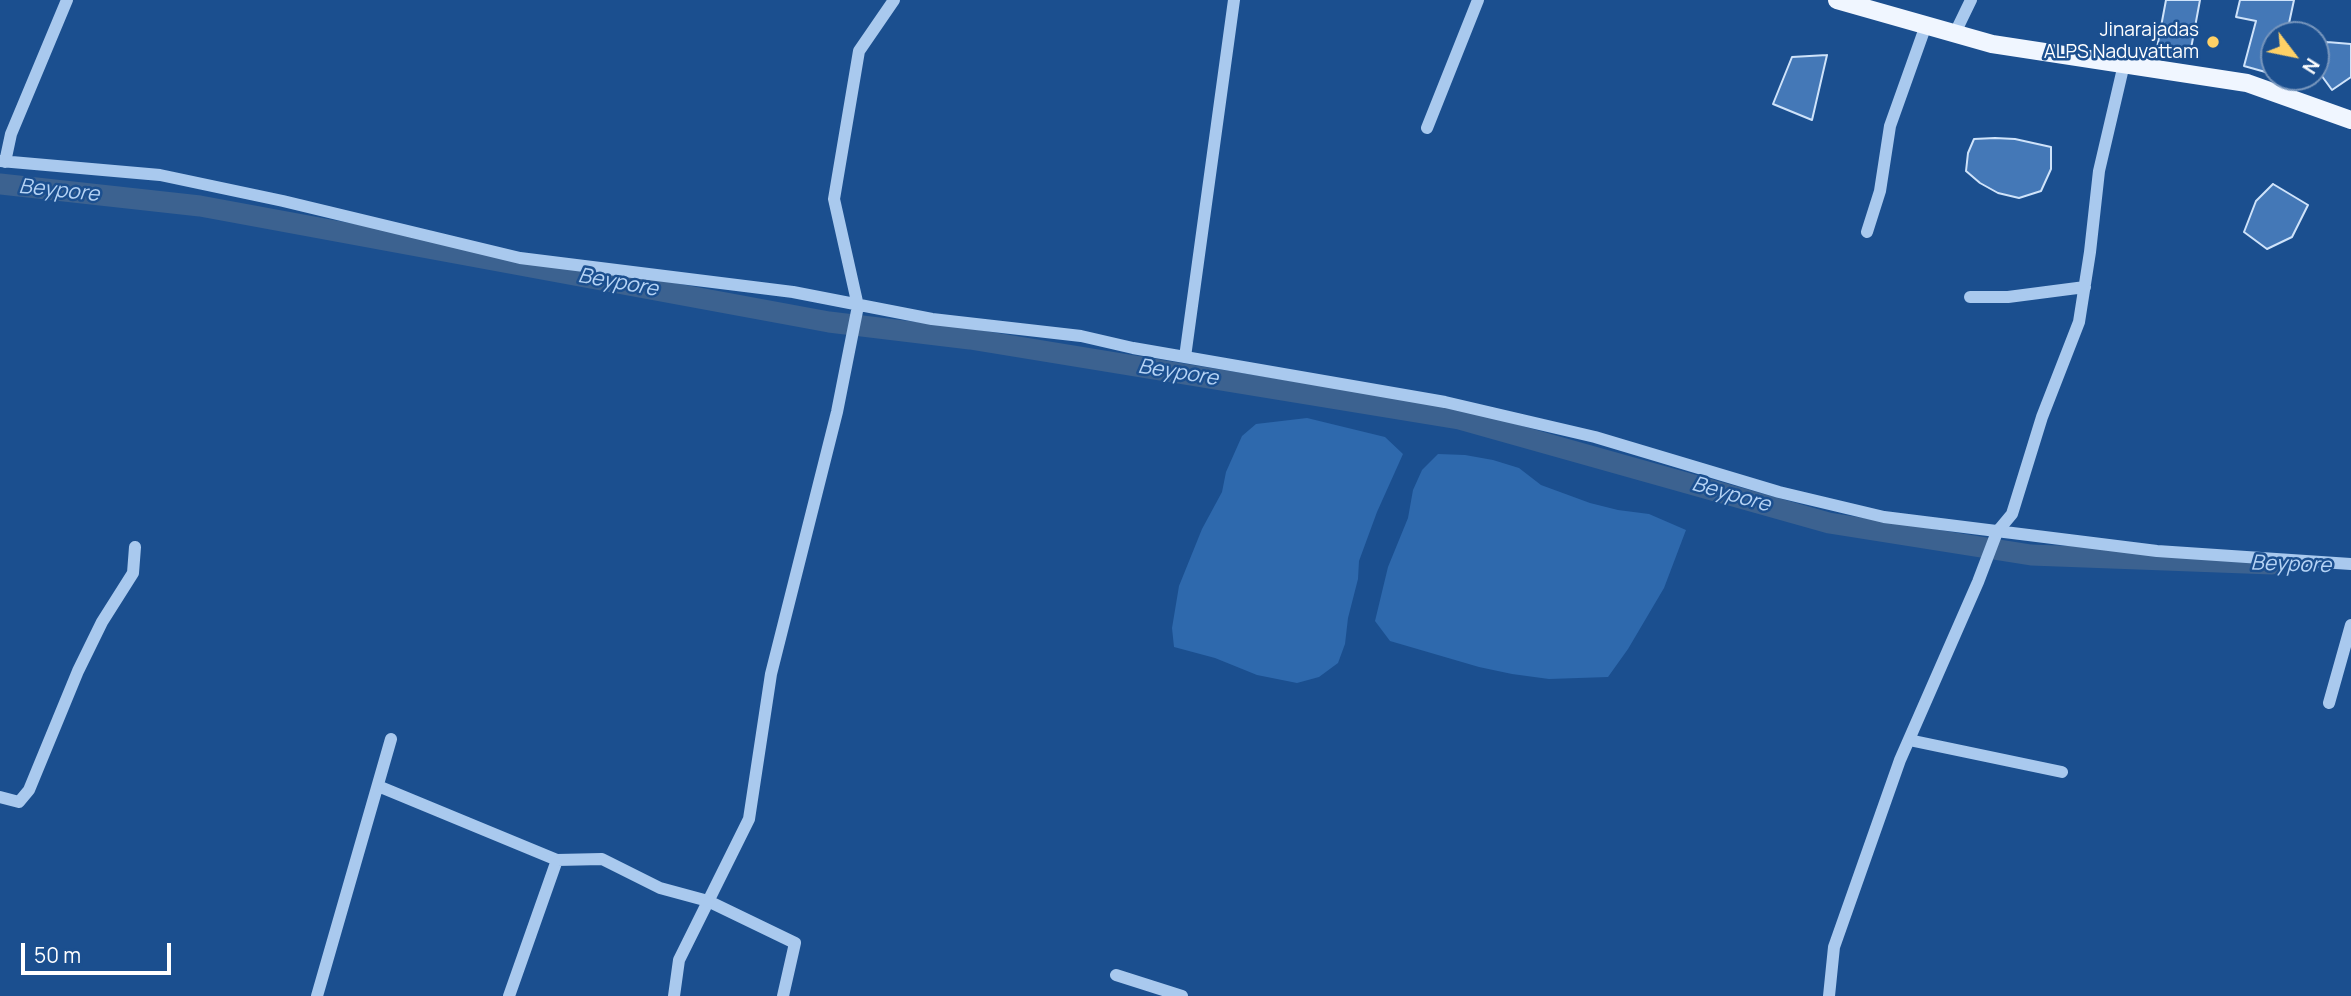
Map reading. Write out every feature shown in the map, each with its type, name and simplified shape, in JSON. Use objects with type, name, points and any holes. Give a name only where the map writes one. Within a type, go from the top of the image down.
[{"type":"main road","points":[[1837,0],[1992,44],[2247,83],[2351,120]]},
{"type":"street","points":[[66,0],[11,134],[3,161],[160,175],[283,201],[520,258],[793,292],[932,319],[1081,336],[1132,348],[1446,402],[1595,437],[1792,496],[1884,517],[2157,551],[2351,564]]},
{"type":"street","points":[[674,996],[679,960],[749,818],[771,674],[837,412],[858,306],[834,199],[859,51],[894,0]]},
{"type":"street","points":[[1185,357],[1234,0]]},
{"type":"street","points":[[1427,128],[1479,0]]},
{"type":"street","points":[[1955,33],[1971,0]]},
{"type":"street","points":[[1867,232],[1880,191],[1890,126],[1926,25]]},
{"type":"street","points":[[1829,996],[1834,947],[1909,740],[1997,533],[2012,514],[2042,417],[2079,322],[2099,171],[2124,64]]},
{"type":"street","points":[[1970,297],[2008,297],[2085,287]]},
{"type":"street","points":[[0,797],[19,802],[29,790],[78,671],[132,573],[135,548]]},
{"type":"street","points":[[2329,703],[2347,656],[2351,625]]},
{"type":"street","points":[[317,996],[391,739]]},
{"type":"street","points":[[1909,740],[2062,772]]},
{"type":"street","points":[[378,786],[557,860],[602,859],[660,888],[708,901],[795,943],[783,996]]},
{"type":"street","points":[[509,996],[557,860]]},
{"type":"street","points":[[1115,975],[1182,996]]},
{"type":"shaded area","points":[[1307,418],[1385,437],[1403,454],[1359,561],[1345,644],[1338,663],[1319,677],[1297,683],[1257,675],[1215,658],[1174,647],[1172,628],[1179,586],[1202,529],[1222,492],[1226,472],[1242,436],[1256,424]]},
{"type":"shaded area","points":[[1438,454],[1493,460],[1519,468],[1541,485],[1590,503],[1649,514],[1686,530],[1664,588],[1608,677],[1549,679],[1512,674],[1390,641],[1375,621],[1388,567],[1408,518],[1413,490],[1422,470]]},
{"type":"building","points":[[2166,0],[2200,0],[2190,54],[2157,48]]},
{"type":"building","points":[[2240,0],[2294,0],[2290,21],[2260,21],[2260,70],[2244,66],[2256,21],[2236,17]]},
{"type":"building","points":[[2330,42],[2351,44],[2351,77],[2332,90]]},
{"type":"building","points":[[1827,55],[1812,120],[1773,104],[1792,57]]},
{"type":"building","points":[[1974,139],[2015,139],[2051,147],[2051,169],[2041,191],[2019,198],[1998,193],[1966,171],[1968,153]]},
{"type":"building","points":[[2273,184],[2308,205],[2292,237],[2267,249],[2244,232],[2256,201]]},
{"type":"waterway","name":"Beypore","points":[[0,184],[200,206],[829,322],[970,339],[1459,419],[1829,523],[2031,555],[2272,564]]},
{"type":"place","name":"Jinarajadas ALPS Naduvattam","points":[[2213,42]]}]
